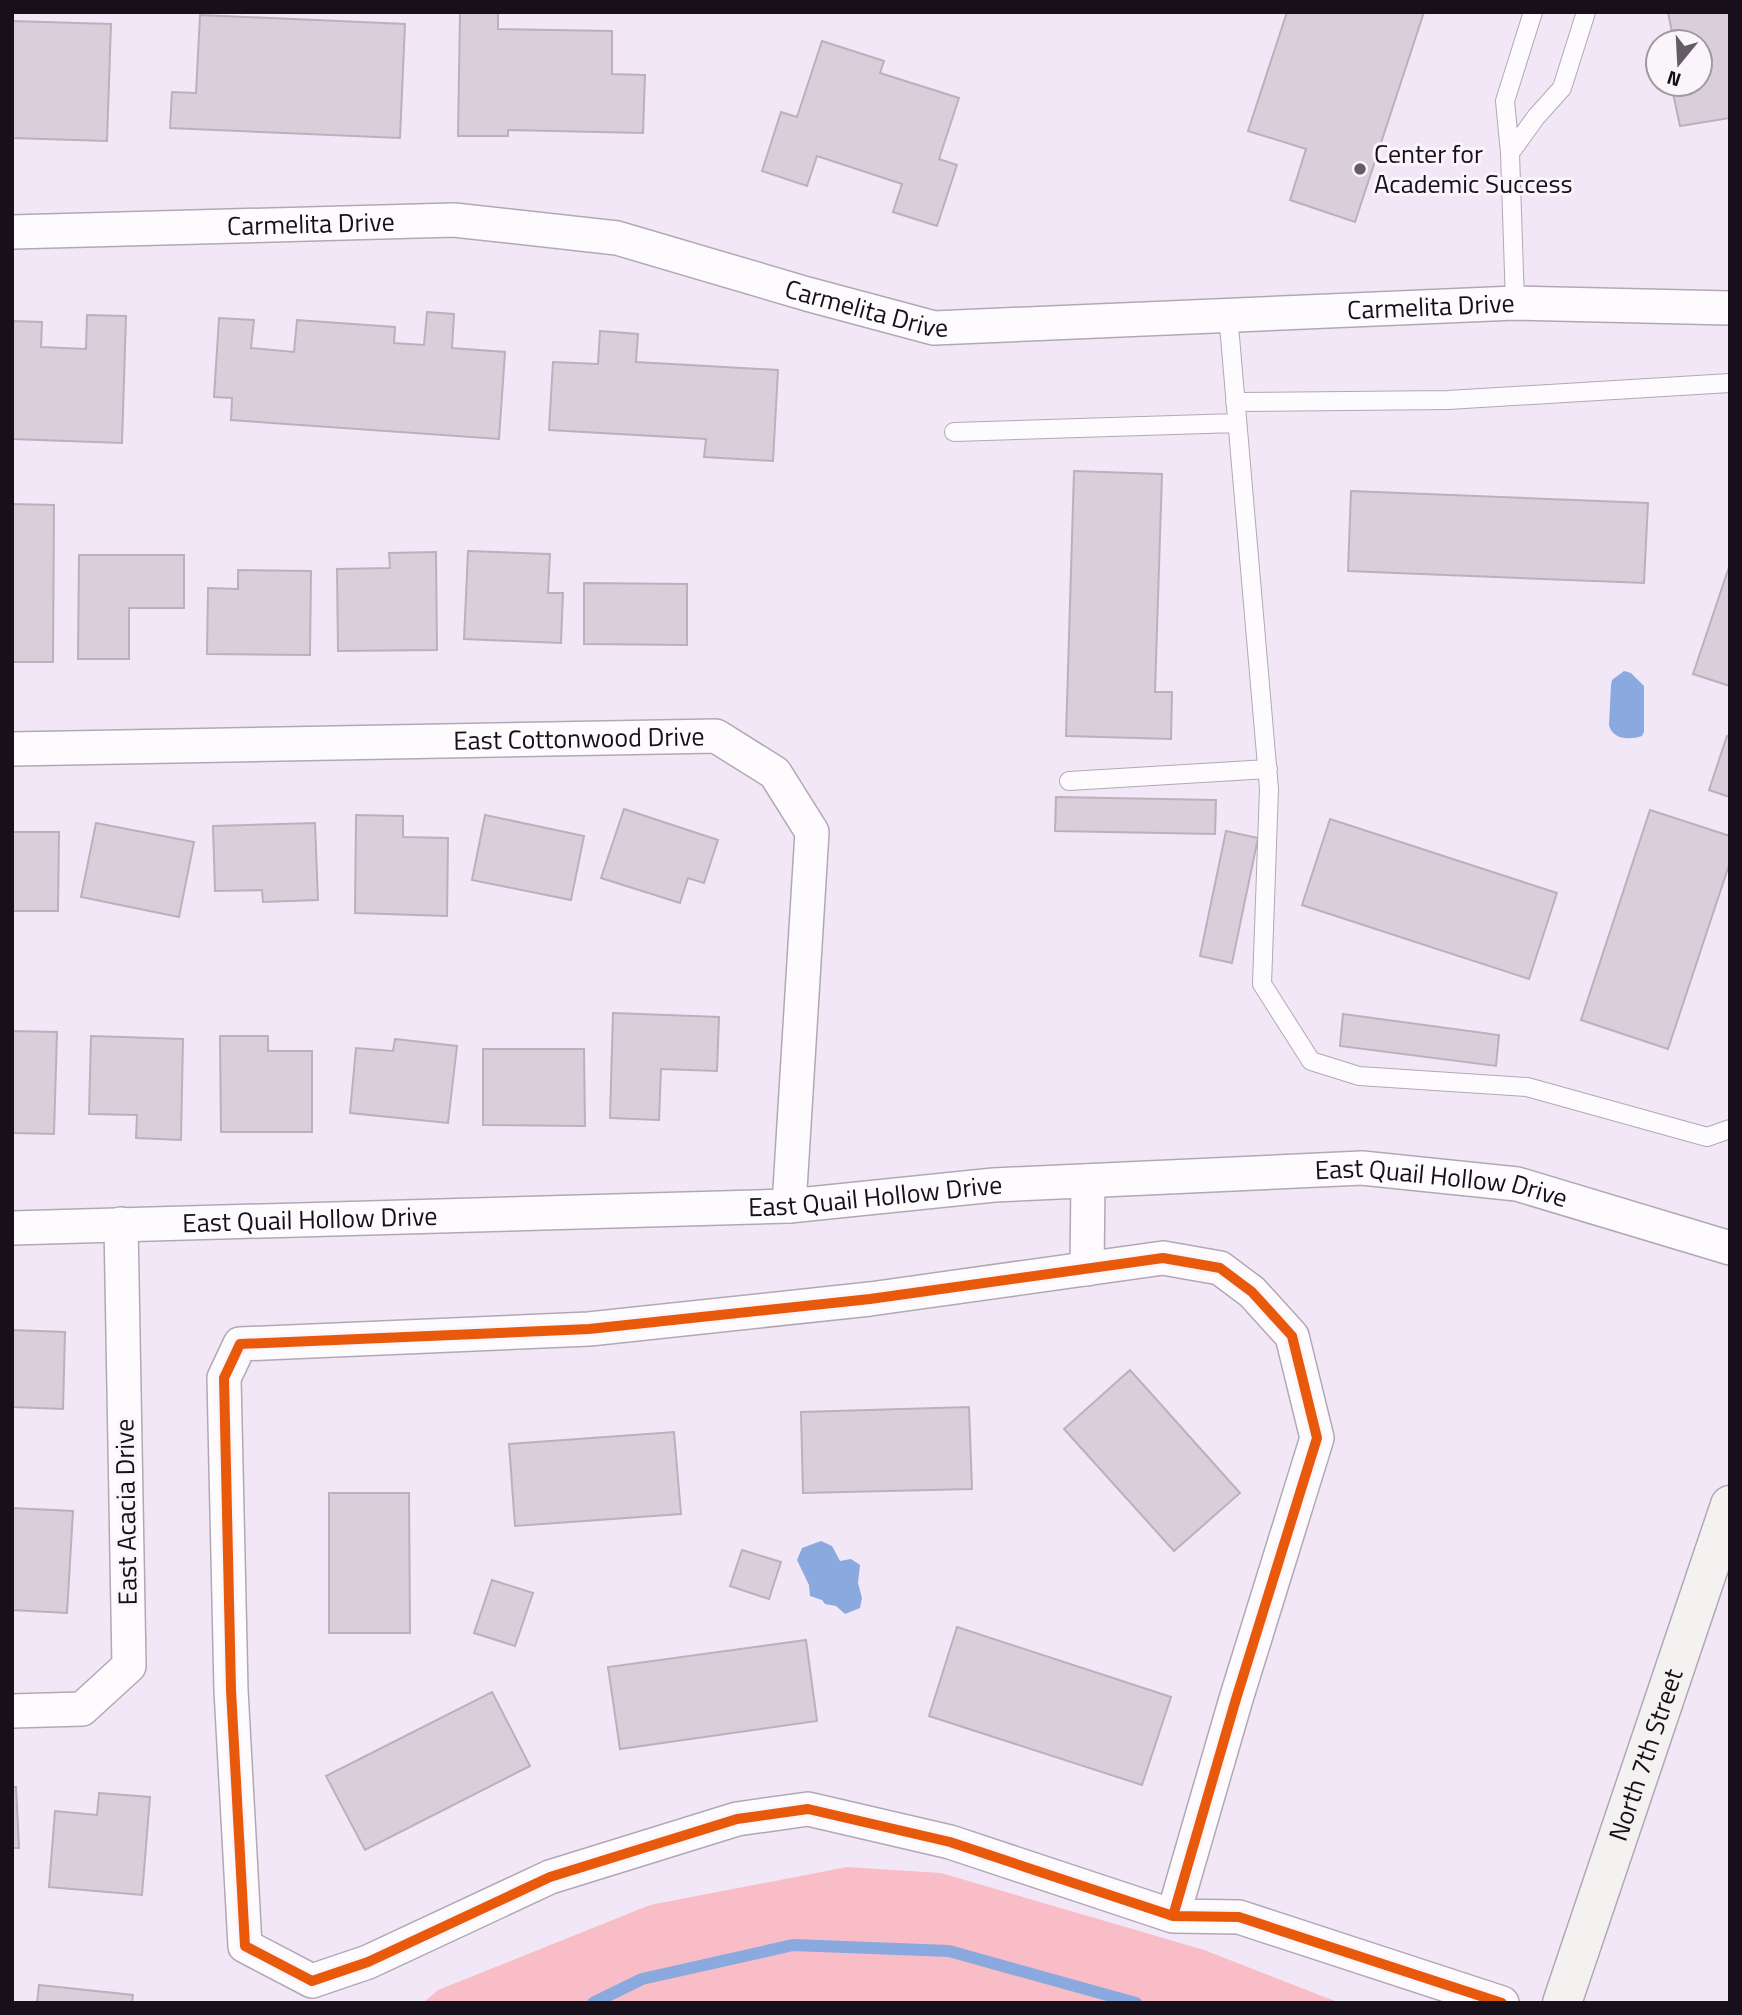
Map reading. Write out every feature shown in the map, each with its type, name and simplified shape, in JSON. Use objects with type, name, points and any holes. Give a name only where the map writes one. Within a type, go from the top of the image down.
[{"type":"main road","name":"North 7th Street","points":[[1562,2003],[1730,1505]]},
{"type":"street","name":"Carmelita Drive","points":[[12,232],[454,220],[617,238],[934,328],[1516,303],[1730,308]]},
{"type":"street","name":"East Cottonwood Drive","points":[[12,749],[716,736],[775,773],[812,832],[789,1206]]},
{"type":"street","name":"East Quail Hollow Drive","points":[[12,1228],[789,1206],[994,1185],[1362,1168],[1517,1184],[1730,1248]]},
{"type":"street","points":[[1087,1269],[1088,1181]]},
{"type":"street","name":"East Acacia Drive","points":[[12,1711],[82,1709],[129,1666],[121,1224]]},
{"type":"street","points":[[1173,1916],[1236,1699],[1317,1438],[1292,1336],[1252,1292],[1220,1268],[1163,1258],[870,1299],[589,1329],[240,1344],[225,1378],[231,1689],[245,1946],[312,1981],[368,1962],[551,1877],[737,1819],[808,1809],[950,1842],[1173,1916],[1239,1917],[1502,2003]]},
{"type":"lane","points":[[1516,303],[1510,153],[1505,101],[1533,12]]},
{"type":"lane","points":[[1510,153],[1536,117],[1562,88],[1586,12]]},
{"type":"lane","points":[[1227,314],[1268,769],[1262,984],[1311,1061],[1359,1076],[1527,1087],[1707,1136],[1730,1129]]},
{"type":"lane","points":[[1235,402],[1448,400],[1730,383]]},
{"type":"lane","points":[[954,432],[1237,423]]},
{"type":"lane","points":[[1069,781],[1268,769]]},
{"type":"shaded area","points":[[847,1867],[941,1873],[1204,1950],[1340,2003],[423,2003],[438,1990],[650,1905]]},
{"type":"water","points":[[1624,671],[1631,673],[1644,686],[1642,736],[1618,736],[1609,725],[1612,680]]},
{"type":"water","points":[[821,1541],[832,1546],[840,1561],[851,1559],[860,1565],[860,1608],[845,1614],[836,1606],[810,1596],[809,1585],[797,1560],[802,1548]]},
{"type":"building","points":[[460,12],[498,13],[498,29],[612,31],[612,74],[645,75],[643,133],[508,130],[508,136],[458,136]]},
{"type":"building","points":[[1287,12],[1424,12],[1355,222],[1290,200],[1306,149],[1248,131]]},
{"type":"building","points":[[1668,12],[1730,12],[1730,118],[1680,126],[1674,98],[1714,98],[1714,28],[1671,28]]},
{"type":"building","points":[[200,15],[405,24],[400,138],[170,128],[172,92],[196,93]]},
{"type":"building","points":[[12,21],[111,24],[107,141],[12,138]]},
{"type":"building","points":[[822,41],[884,61],[880,73],[959,98],[939,159],[957,165],[937,226],[893,212],[902,184],[817,156],[807,186],[762,171],[781,112],[797,117]]},
{"type":"building","points":[[427,312],[454,314],[452,348],[505,352],[499,439],[231,420],[232,398],[214,397],[219,318],[254,320],[251,348],[294,352],[297,320],[395,327],[394,343],[424,345]]},
{"type":"building","points":[[87,315],[126,316],[122,443],[12,439],[12,321],[42,322],[41,347],[86,349]]},
{"type":"building","points":[[600,331],[638,334],[636,362],[778,370],[773,461],[704,457],[706,439],[549,430],[553,362],[598,364]]},
{"type":"building","points":[[1074,471],[1162,474],[1155,692],[1172,692],[1171,739],[1066,736]]},
{"type":"building","points":[[1351,491],[1648,503],[1644,583],[1348,571]]},
{"type":"building","points":[[12,504],[54,505],[53,662],[12,662]]},
{"type":"building","points":[[468,551],[550,554],[548,593],[563,593],[561,643],[464,639]]},
{"type":"building","points":[[436,552],[437,650],[338,651],[337,569],[390,568],[389,553]]},
{"type":"building","points":[[79,555],[184,555],[184,608],[129,608],[129,659],[78,659]]},
{"type":"building","points":[[1730,564],[1730,686],[1693,674]]},
{"type":"building","points":[[238,570],[311,571],[310,655],[207,654],[208,588],[238,589]]},
{"type":"building","points":[[584,583],[687,584],[687,645],[584,644]]},
{"type":"building","points":[[1727,736],[1730,737],[1730,797],[1709,790]]},
{"type":"building","points":[[1056,797],[1216,800],[1215,834],[1055,831]]},
{"type":"building","points":[[624,809],[718,840],[704,883],[688,878],[680,903],[601,878]]},
{"type":"building","points":[[1650,810],[1730,836],[1730,862],[1668,1049],[1581,1020]]},
{"type":"building","points":[[356,815],[403,816],[403,837],[448,838],[447,916],[355,913]]},
{"type":"building","points":[[485,815],[584,836],[571,900],[472,880]]},
{"type":"building","points":[[1330,819],[1557,893],[1529,979],[1302,905]]},
{"type":"building","points":[[96,823],[194,842],[179,917],[81,897]]},
{"type":"building","points":[[315,823],[318,900],[263,902],[262,890],[215,891],[213,826]]},
{"type":"building","points":[[1226,831],[1258,838],[1232,963],[1200,956]]},
{"type":"building","points":[[12,832],[59,832],[58,911],[12,911]]},
{"type":"building","points":[[613,1013],[719,1017],[717,1071],[661,1069],[659,1120],[610,1118]]},
{"type":"building","points":[[1343,1014],[1499,1035],[1496,1066],[1340,1046]]},
{"type":"building","points":[[12,1031],[57,1032],[54,1134],[12,1133]]},
{"type":"building","points":[[91,1036],[183,1039],[181,1140],[136,1138],[137,1115],[89,1114]]},
{"type":"building","points":[[220,1036],[268,1036],[268,1051],[312,1051],[312,1132],[221,1132]]},
{"type":"building","points":[[395,1039],[457,1046],[448,1123],[350,1113],[356,1048],[393,1051]]},
{"type":"building","points":[[483,1049],[584,1049],[585,1126],[483,1125]]},
{"type":"building","points":[[12,1330],[65,1332],[63,1409],[12,1407]]},
{"type":"building","points":[[1130,1370],[1240,1493],[1174,1551],[1064,1429]]},
{"type":"building","points":[[969,1407],[972,1489],[803,1493],[801,1412]]},
{"type":"building","points":[[674,1432],[681,1514],[515,1526],[509,1444]]},
{"type":"building","points":[[329,1493],[409,1493],[410,1633],[329,1633]]},
{"type":"building","points":[[12,1508],[73,1511],[67,1613],[12,1610]]},
{"type":"building","points":[[742,1550],[781,1562],[769,1599],[730,1586]]},
{"type":"building","points":[[492,1580],[533,1593],[515,1646],[474,1633]]},
{"type":"building","points":[[957,1627],[1171,1697],[1142,1785],[929,1716]]},
{"type":"building","points":[[806,1640],[817,1721],[620,1749],[608,1667]]},
{"type":"building","points":[[492,1692],[530,1766],[365,1850],[326,1776]]},
{"type":"building","points":[[12,1787],[16,1787],[19,1848],[12,1848]]},
{"type":"building","points":[[99,1793],[150,1797],[142,1895],[49,1887],[55,1811],[97,1815]]},
{"type":"building","points":[[39,1985],[133,1995],[132,2003],[37,2003]]},
{"type":"waterway","points":[[593,2003],[642,1979],[793,1945],[949,1951],[1136,2003]]},
{"type":"cycle path","points":[[1173,1916],[1236,1699],[1317,1438],[1292,1336],[1252,1292],[1220,1268],[1163,1258],[870,1299],[589,1329],[240,1344],[224,1378],[231,1690],[245,1946],[312,1981],[368,1962],[550,1877],[737,1819],[808,1809],[950,1842],[1173,1916],[1239,1917],[1502,2003]]},
{"type":"place","name":"Center for Academic Success","points":[[1360,169]]}]
